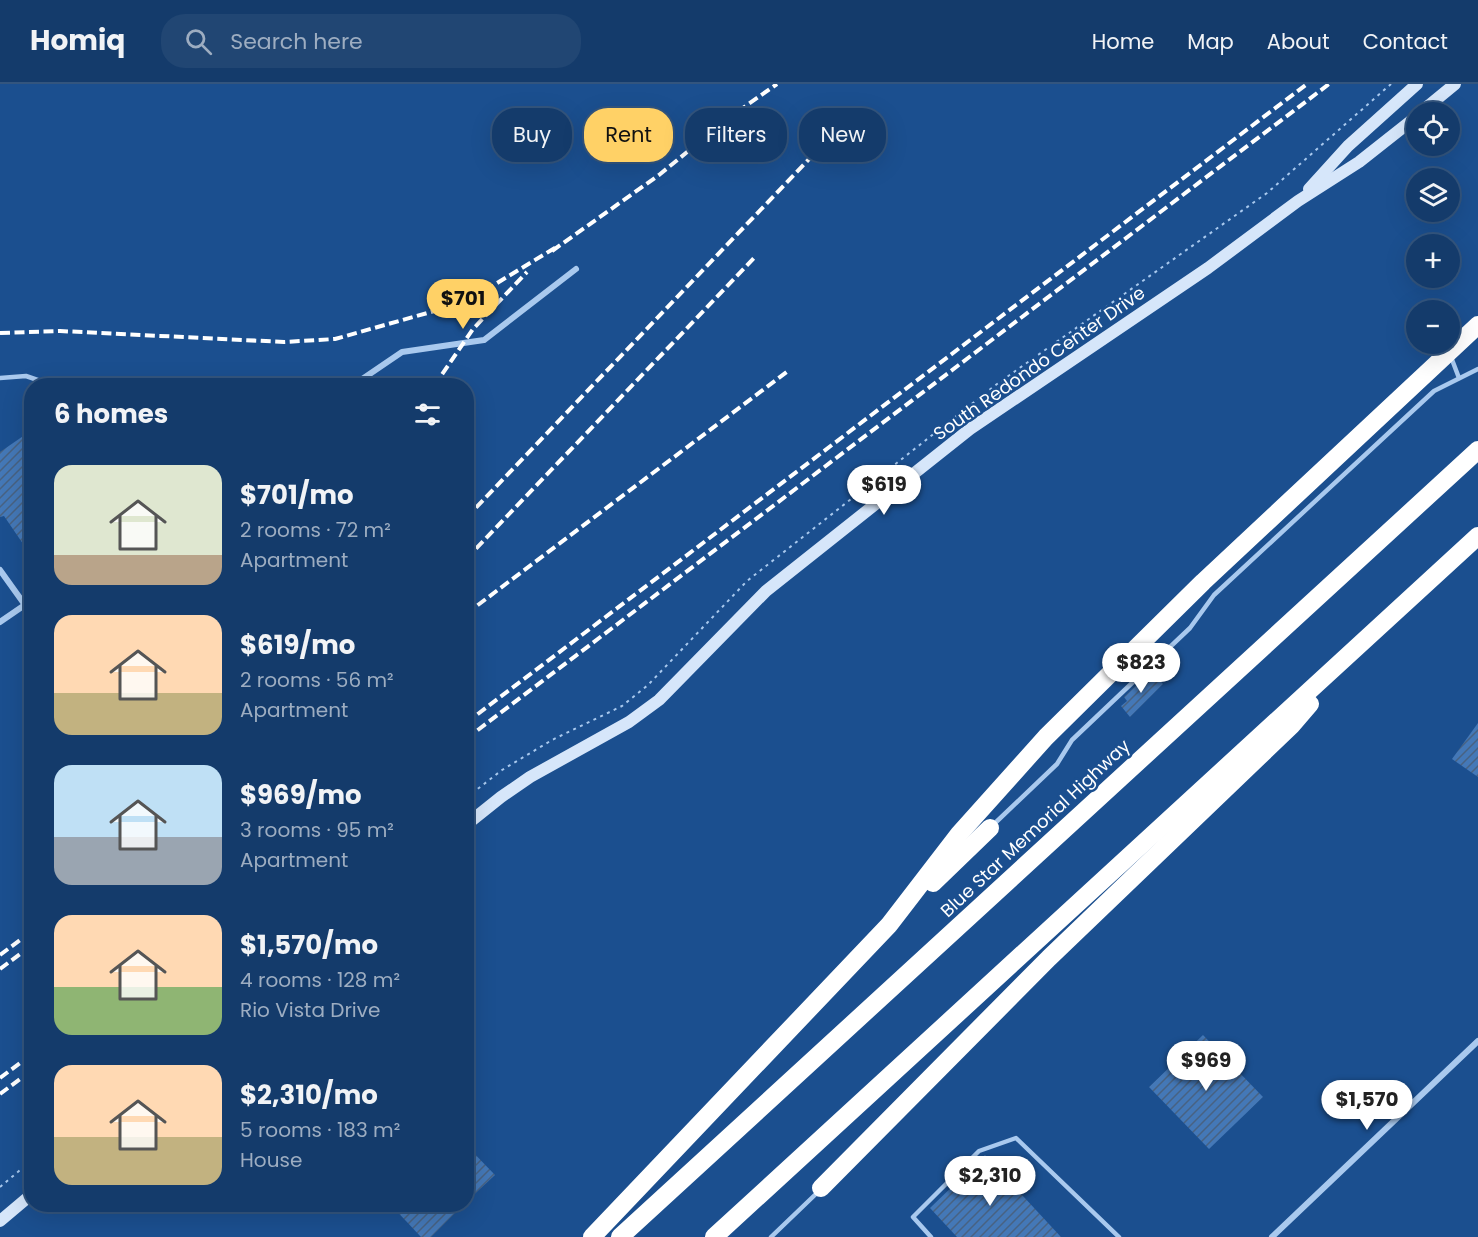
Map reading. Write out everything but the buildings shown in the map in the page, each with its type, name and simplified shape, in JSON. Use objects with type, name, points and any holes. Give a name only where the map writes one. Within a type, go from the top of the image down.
[{"type":"highway","points":[[1460,342],[1478,325]]},
{"type":"highway","points":[[889,926],[959,834],[1046,737],[1203,582],[1447,354]]},
{"type":"highway","name":"Blue Star Memorial Highway","points":[[620,1237],[1478,450]]},
{"type":"highway","points":[[714,1237],[1478,537]]},
{"type":"highway","points":[[821,1188],[1049,958],[1292,725],[1363,642]]},
{"type":"highway","points":[[592,1237],[889,926],[990,828]]},
{"type":"street","name":"South Redondo Center Drive","points":[[1298,201],[1348,146],[1417,84]]},
{"type":"street","points":[[1433,102],[1455,84]]},
{"type":"street","name":"South Redondo Center Drive","points":[[474,819],[530,777],[629,722],[659,700],[766,591],[970,429],[1208,268],[1298,201],[1359,162],[1406,125]]},
{"type":"street","points":[[363,378],[402,352],[484,340],[576,270]]},
{"type":"street","points":[[0,570],[24,605],[0,622]]},
{"type":"street","points":[[1272,1237],[1478,1041]]},
{"type":"street","points":[[0,1221],[24,1201]]},
{"type":"lane","points":[[1450,354],[1459,378]]},
{"type":"lane","points":[[990,828],[1057,764],[1072,740],[1190,628],[1214,595],[1434,391],[1478,369]]},
{"type":"lane","points":[[0,378],[26,376],[32,378]]},
{"type":"lane","points":[[931,1237],[913,1217],[980,1151],[1016,1138],[1119,1237]]},
{"type":"lane","points":[[771,1237],[821,1188]]},
{"type":"path","points":[[0,1187],[24,1167]]},
{"type":"railway","points":[[552,251],[659,175],[730,117],[777,84]]},
{"type":"railway","points":[[474,717],[1307,84]]},
{"type":"railway","points":[[474,733],[1329,84]]},
{"type":"railway","points":[[474,510],[806,162]]},
{"type":"railway","points":[[0,333],[60,331],[284,342],[335,339],[438,310],[489,288],[558,246]]},
{"type":"railway","points":[[474,551],[756,256]]},
{"type":"railway","points":[[439,378],[473,329],[527,272]]},
{"type":"railway","points":[[474,608],[788,371]]},
{"type":"railway","points":[[0,955],[24,937]]},
{"type":"railway","points":[[0,969],[24,951]]},
{"type":"railway","points":[[0,1078],[24,1060]]},
{"type":"railway","points":[[0,1094],[24,1076]]}]
